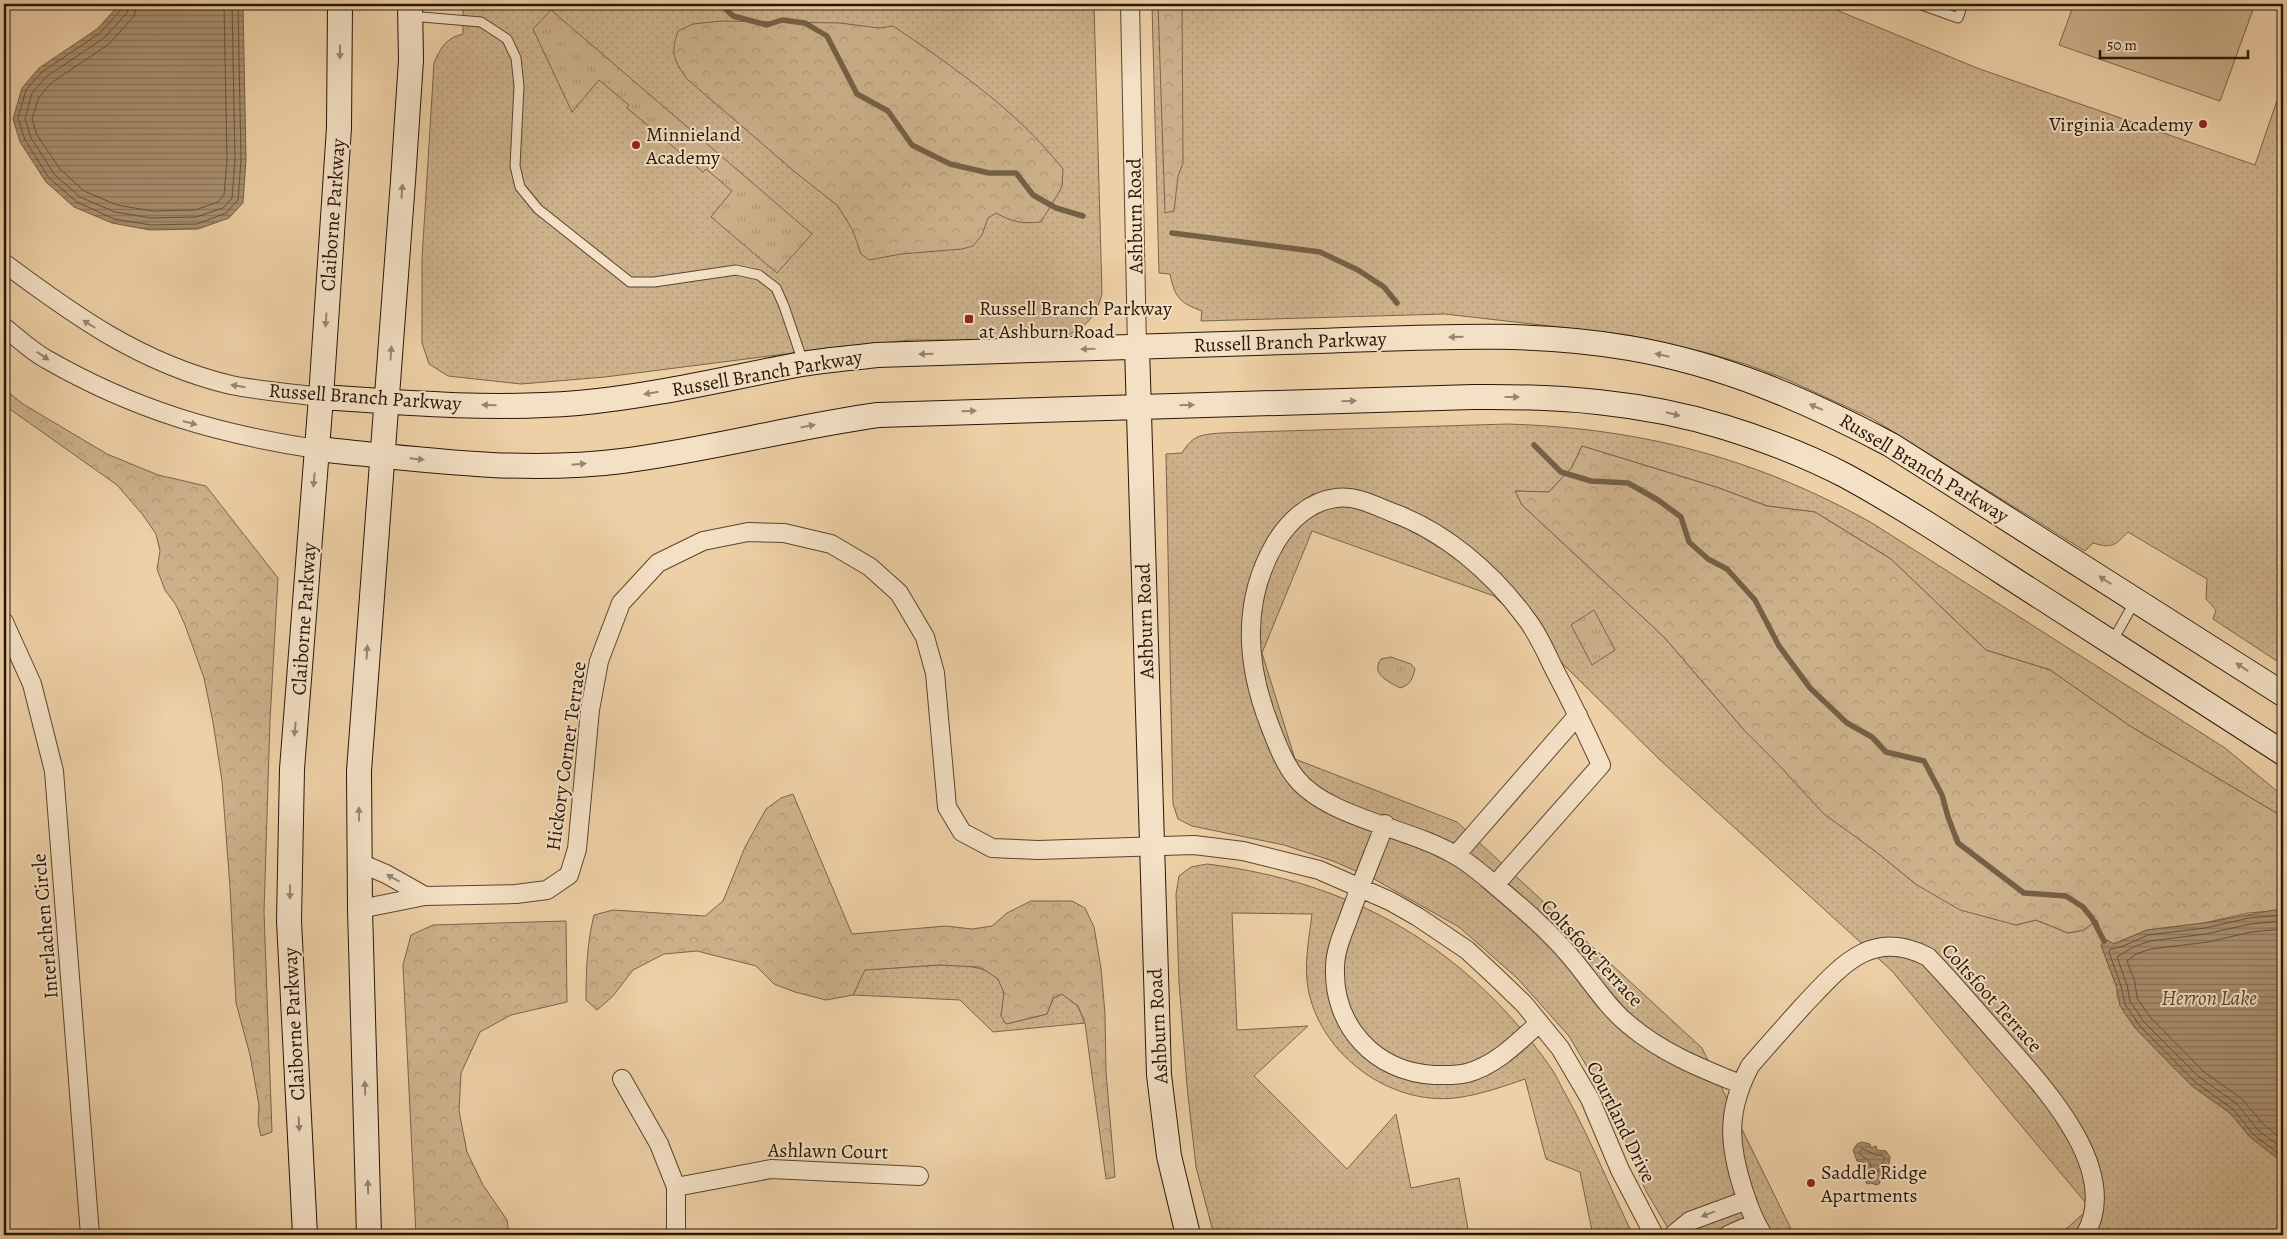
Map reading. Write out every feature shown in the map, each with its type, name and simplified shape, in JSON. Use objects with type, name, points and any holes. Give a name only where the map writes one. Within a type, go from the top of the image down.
[{"type":"main road","name":"Claiborne Parkway","points":[[305,1235],[289,921],[292,769],[321,396],[338,128],[340,4]]},
{"type":"main road","points":[[369,1235],[360,909],[359,771],[411,60],[410,10]]},
{"type":"main road","name":"Russell Branch Parkway","points":[[321,396],[387,402],[517,405],[577,403],[634,396],[804,364],[877,355],[1447,337],[1504,337],[1556,340],[1629,348],[1709,366],[1770,387],[1834,414],[1891,445],[2283,694]]},
{"type":"main road","name":"Ashburn Road","points":[[1137,347],[1159,1075],[1169,1156],[1188,1235]]},
{"type":"main road","points":[[317,449],[491,467],[555,466],[622,461],[825,422],[878,415],[1517,397],[1564,398],[1668,412],[1724,427],[1776,445],[1846,476],[1929,525],[2283,752]]},
{"type":"street","name":"Ashburn Road","points":[[1130,4],[1137,347]]},
{"type":"street","name":"Russell Branch Parkway","points":[[4,263],[64,308],[124,345],[172,366],[230,384],[321,396]]},
{"type":"street","points":[[4,327],[45,359],[120,397],[176,419],[238,436],[317,449]]},
{"type":"street","name":"Coltsfoot Terrace","points":[[1495,885],[1601,765],[1578,714],[1526,618],[1488,575],[1467,557],[1432,532],[1402,516],[1358,499],[1336,498],[1315,505],[1299,513],[1284,530],[1263,568],[1252,615],[1250,636],[1254,678],[1279,750],[1294,776],[1312,794],[1334,806],[1385,824],[1456,855],[1495,885],[1542,926],[1626,1023],[1665,1051],[1688,1063],[1740,1084]]},
{"type":"street","name":"Hickory Corner Terrace","points":[[360,909],[426,896],[516,894],[548,890],[569,875],[577,848],[590,710],[599,661],[621,603],[658,563],[703,541],[748,532],[784,533],[832,544],[870,567],[899,593],[925,637],[934,673],[946,807],[962,832],[992,848],[1038,850],[1152,846]]},
{"type":"street","name":"Interlachen Circle","points":[[4,622],[32,684],[54,771],[90,1235]]},
{"type":"street","points":[[1456,855],[1578,714]]},
{"type":"street","points":[[1385,824],[1339,944],[1335,966],[1336,992],[1343,1014],[1355,1037],[1373,1054],[1392,1066],[1421,1074],[1452,1076],[1484,1068],[1504,1055],[1538,1024]]},
{"type":"street","name":"Courtland Drive","points":[[1152,846],[1194,845],[1243,851],[1319,870],[1390,901],[1418,917],[1467,950],[1524,1004],[1538,1024],[1560,1048],[1590,1099],[1620,1170],[1654,1235]]},
{"type":"street","points":[[360,863],[386,874],[426,896]]},
{"type":"street","name":"Coltsfoot Terrace","points":[[1728,1235],[1759,1229],[1736,1169],[1732,1141],[1732,1113],[1740,1084],[1750,1066],[1844,964],[1870,949],[1895,945],[1913,949],[1928,957],[2047,1091],[2069,1124],[2084,1152],[2095,1197],[2094,1215],[2085,1235]]},
{"type":"street","points":[[622,1079],[659,1144],[676,1187],[676,1235]]},
{"type":"street","name":"Ashlawn Court","points":[[676,1187],[772,1168],[920,1176]]},
{"type":"street","points":[[1673,1235],[1690,1221],[1747,1200]]},
{"type":"lane","points":[[1919,4],[1958,18],[1963,4]]},
{"type":"lane","points":[[410,10],[481,22],[507,39],[516,58],[519,86],[515,166],[520,188],[538,208],[630,282],[654,282],[736,270],[759,275],[776,288],[804,364]]},
{"type":"lane","points":[[2112,642],[2136,600]]},
{"type":"green space","points":[[451,4],[1094,4],[1102,294],[1097,308],[1086,324],[1068,335],[990,340],[911,340],[840,347],[605,377],[521,384],[448,376],[429,364],[422,343],[422,259],[434,63],[439,52],[448,41],[463,34],[463,7]]},
{"type":"green space","points":[[1152,4],[1822,4],[1977,68],[2255,165],[2283,83],[2283,665],[2213,619],[2216,610],[2206,599],[2207,579],[2128,532],[2113,545],[2105,546],[2093,543],[2085,551],[1871,418],[1786,379],[1745,364],[1704,352],[1628,335],[1445,314],[1201,321],[1202,311],[1188,305],[1180,298],[1174,289],[1170,274],[1159,273]]},
{"type":"green space","points":[[1158,4],[1182,4],[1183,163],[1178,176],[1174,211],[1165,213]]},
{"type":"green space","points":[[2074,4],[2255,4],[2220,101],[2059,45]]},
{"type":"green space","points":[[551,10],[812,234],[777,273],[711,217],[732,191],[706,169],[703,172],[627,108],[629,105],[599,80],[572,112],[533,29]]},
{"type":"green space","points":[[721,21],[840,23],[879,28],[893,26],[939,57],[984,91],[1026,128],[1063,169],[1062,187],[1041,222],[1017,222],[996,213],[988,218],[982,235],[973,246],[962,249],[901,254],[869,260],[861,254],[853,231],[838,206],[795,172],[687,79],[679,67],[674,51],[678,31],[693,24]]},
{"type":"green space","points":[[4,389],[23,404],[107,454],[158,475],[206,486],[278,578],[270,720],[264,912],[272,1132],[261,1136],[258,1123],[259,1105],[250,1055],[236,1003],[222,781],[213,722],[204,678],[185,625],[176,605],[165,590],[157,569],[160,551],[156,534],[143,515],[117,485],[4,405]]},
{"type":"green space","points":[[1507,424],[1604,432],[1651,440],[1741,464],[1829,500],[1872,523],[2225,748],[2283,796],[2283,817],[2130,726],[2050,670],[1986,650],[1891,559],[1815,512],[1767,506],[1719,488],[1582,446],[1572,467],[1549,492],[1516,491],[1522,505],[1664,637],[1744,730],[1777,763],[1875,851],[1917,885],[2016,925],[2036,920],[2068,933],[2084,930],[2098,919],[2104,941],[2101,945],[2117,988],[2117,996],[2126,1015],[2136,1029],[2192,1086],[2230,1113],[2250,1137],[2283,1163],[2283,1235],[2059,1235],[2090,1208],[1892,971],[1659,759],[1494,596],[1312,531],[1262,653],[1295,759],[1457,822],[1702,1048],[1794,1235],[1672,1235],[1646,1191],[1614,1113],[1569,1036],[1517,978],[1459,927],[1374,879],[1333,861],[1284,845],[1192,826],[1178,819],[1173,804],[1166,454],[1182,453],[1194,439],[1207,434]]},
{"type":"green space","points":[[1582,446],[1719,488],[1767,506],[1815,512],[1891,559],[1986,650],[2050,670],[2130,726],[2283,817],[2283,910],[2248,913],[2204,923],[2147,930],[2113,944],[2107,940],[2104,941],[2097,920],[2084,930],[2068,933],[2036,920],[2016,925],[1960,910],[1917,885],[1875,851],[1824,814],[1744,730],[1664,637],[1522,505],[1515,491],[1549,492],[1572,467]]},
{"type":"green space","points":[[1594,610],[1615,650],[1592,665],[1571,625]]},
{"type":"green space","points":[[1391,657],[1411,664],[1415,669],[1410,681],[1404,687],[1400,688],[1391,683],[1379,673],[1378,664],[1381,659]]},
{"type":"green space","points":[[793,794],[852,934],[946,926],[972,929],[992,926],[1007,913],[1031,901],[1072,901],[1085,908],[1094,927],[1101,968],[1105,1014],[1106,1072],[1115,1177],[1106,1179],[1085,1023],[1078,1006],[1062,994],[1053,998],[1047,1014],[1006,1024],[1001,1016],[1004,993],[998,979],[980,967],[939,965],[865,970],[853,995],[826,1000],[774,984],[756,966],[697,951],[664,954],[633,970],[613,996],[597,1010],[586,1000],[587,957],[594,915],[613,910],[705,916],[723,901],[745,847],[766,809],[781,798]]},
{"type":"green space","points":[[1207,864],[1260,873],[1310,886],[1357,904],[1400,927],[1442,954],[1480,986],[1516,1023],[1554,1072],[1584,1129],[1633,1235],[1596,1235],[1592,1231],[1580,1172],[1546,1159],[1525,1079],[1482,1093],[1455,1098],[1431,1098],[1407,1093],[1384,1084],[1363,1072],[1344,1056],[1329,1037],[1317,1016],[1307,983],[1307,954],[1312,914],[1232,913],[1237,1030],[1308,1026],[1254,1076],[1347,1169],[1396,1114],[1411,1188],[1459,1178],[1469,1235],[1214,1235],[1196,1167],[1187,1086],[1179,982],[1176,894],[1179,876],[1191,867]]},
{"type":"green space","points":[[566,921],[567,1002],[511,1015],[480,1032],[461,1073],[459,1111],[467,1152],[483,1185],[507,1220],[509,1235],[416,1235],[403,965],[411,935],[433,925]]},
{"type":"green space","points":[[939,965],[978,968],[994,976],[1004,992],[1001,1015],[1006,1024],[1047,1014],[1053,998],[1062,994],[1078,1006],[1085,1023],[993,1032],[960,1000],[853,995],[864,970]]},
{"type":"water","points":[[120,4],[243,4],[246,160],[243,203],[229,218],[198,229],[150,230],[112,223],[74,207],[46,182],[20,142],[13,119],[22,88],[39,68],[97,29]]},
{"type":"water","name":"Herron Lake","points":[[2283,910],[2283,1163],[2250,1137],[2230,1113],[2192,1086],[2136,1029],[2120,1006],[2117,988],[2101,945],[2107,940],[2114,944],[2147,930],[2204,923]]},
{"type":"water","points":[[1862,1142],[1870,1144],[1871,1148],[1876,1146],[1877,1150],[1886,1151],[1890,1157],[1889,1164],[1884,1167],[1886,1171],[1882,1173],[1884,1177],[1879,1179],[1880,1183],[1877,1185],[1867,1184],[1862,1173],[1865,1170],[1864,1162],[1857,1161],[1853,1150],[1857,1144]]},
{"type":"waterway","points":[[720,4],[733,16],[767,25],[782,20],[805,23],[827,36],[857,94],[888,111],[912,145],[950,164],[989,173],[1016,173],[1033,195],[1056,208],[1083,216]]},
{"type":"waterway","points":[[1172,233],[1320,252],[1358,270],[1384,287],[1397,303]]},
{"type":"waterway","points":[[1534,445],[1561,472],[1591,481],[1628,483],[1658,500],[1681,517],[1689,542],[1708,559],[1727,569],[1755,600],[1779,646],[1810,688],[1847,723],[1872,737],[1886,752],[1924,761],[1942,795],[1958,843],[2024,893],[2066,896],[2083,907],[2092,918],[2104,941]]},
{"type":"place","name":"Virginia Academy","points":[[2203,124]]},
{"type":"place","name":"Minnieland Academy","points":[[636,145]]},
{"type":"place","name":"Russell Branch Parkway at Ashburn Road","points":[[969,319]]},
{"type":"place","name":"Saddle Ridge Apartments","points":[[1811,1183]]}]
